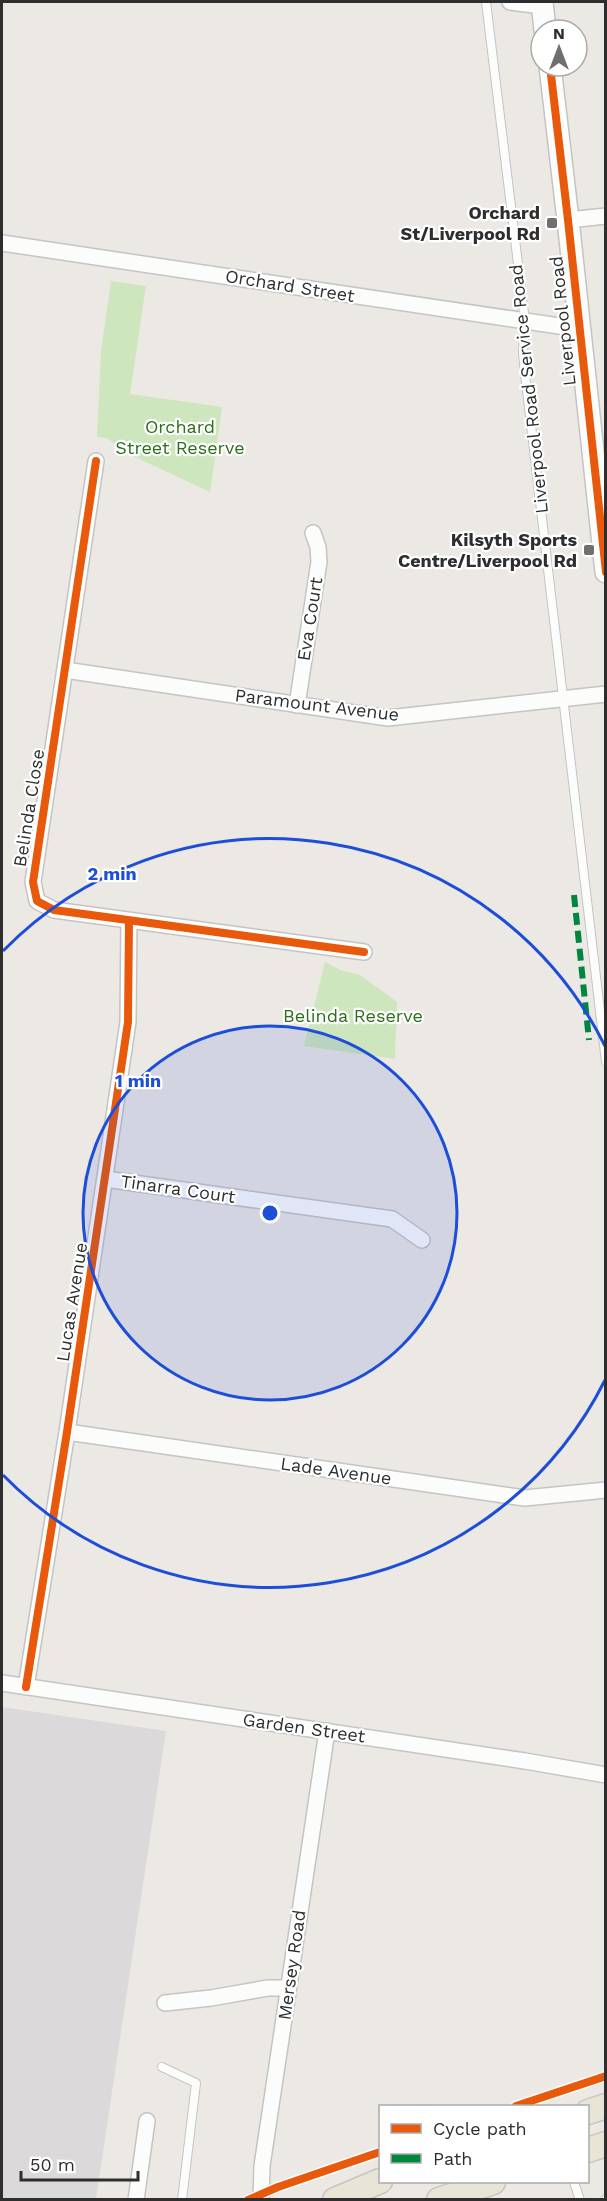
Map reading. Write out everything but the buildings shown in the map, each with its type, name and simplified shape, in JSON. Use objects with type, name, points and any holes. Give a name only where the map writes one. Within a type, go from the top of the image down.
[{"type":"main road","name":"Liverpool Road","points":[[551,78],[606,572]]},
{"type":"main road","points":[[589,2112],[606,2106]]},
{"type":"main road","points":[[589,2150],[606,2144]]},
{"type":"main road","points":[[335,2199],[379,2182]]},
{"type":"main road","points":[[439,2199],[487,2183]]},
{"type":"street","points":[[510,2],[542,4]]},
{"type":"street","points":[[568,220],[606,216]]},
{"type":"street","name":"Orchard Street","points":[[2,243],[579,329]]},
{"type":"street","name":"Belinda Close","points":[[96,461],[33,882],[37,901],[54,910],[364,952]]},
{"type":"street","name":"Eva Court","points":[[297,705],[319,562],[314,533]]},
{"type":"street","name":"Paramount Avenue","points":[[65,670],[396,718],[606,694]]},
{"type":"street","name":"Lucas Avenue","points":[[26,1687],[67,1432],[128,1022],[129,921]]},
{"type":"street","name":"Tinarra Court","points":[[105,1179],[392,1219],[422,1240]]},
{"type":"street","name":"Lade Avenue","points":[[67,1432],[525,1498],[606,1490]]},
{"type":"street","name":"Garden Street","points":[[2,1683],[606,1775]]},
{"type":"street","name":"Mersey Road","points":[[261,2199],[262,2166],[327,1731]]},
{"type":"street","points":[[165,2003],[268,1988],[288,1988]]},
{"type":"street","points":[[136,2199],[147,2121]]},
{"type":"lane","name":"Liverpool Road Service Road","points":[[486,2],[525,321],[523,352],[525,374],[606,1062]]},
{"type":"lane","points":[[162,2067],[196,2083],[182,2199]]},
{"type":"lane","points":[[575,2183],[580,2199]]},
{"type":"shaded area","points":[[2,1707],[166,1731],[96,2199],[2,2199]]},
{"type":"green space","name":"Orchard Street Reserve","points":[[111,281],[146,286],[130,394],[222,407],[210,492],[120,450],[107,439],[97,437],[101,351]]},
{"type":"green space","name":"Belinda Reserve","points":[[325,962],[340,970],[360,975],[397,1002],[395,1059],[304,1046]]},
{"type":"marked path","points":[[574,895],[589,1040]]},
{"type":"cycle path","points":[[551,78],[606,572]]},
{"type":"cycle path","points":[[96,461],[33,882],[37,901],[54,910],[364,952]]},
{"type":"cycle path","points":[[26,1687],[67,1432],[128,1022],[129,921]]},
{"type":"cycle path","points":[[519,2105],[606,2076]]},
{"type":"cycle path","points":[[248,2200],[278,2187],[379,2152]]},
{"type":"place","name":"Orchard St/Liverpool Rd","points":[[552,223]]},
{"type":"place","name":"Kilsyth Sports Centre/Liverpool Rd","points":[[589,550]]}]
